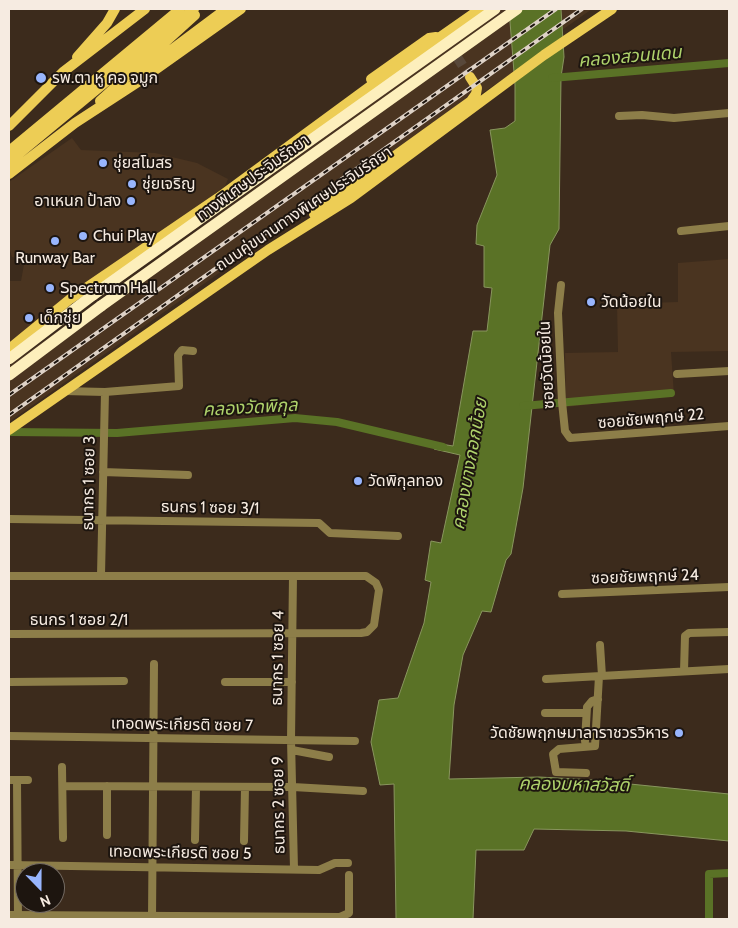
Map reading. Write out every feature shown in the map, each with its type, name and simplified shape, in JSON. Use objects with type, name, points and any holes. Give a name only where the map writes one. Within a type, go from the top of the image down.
[{"type":"highway","name":"ทางพิเศษประจิมรัถยา","points":[[9,359],[94,295],[495,9]]},
{"type":"highway","name":"ทางพิเศษประจิมรัถยา","points":[[9,375],[101,306],[517,9]]},
{"type":"main road","points":[[9,126],[63,72],[107,23],[115,9]]},
{"type":"main road","points":[[63,72],[145,9]]},
{"type":"main road","points":[[9,162],[65,109],[180,9]]},
{"type":"main road","points":[[9,151],[194,9]]},
{"type":"main road","points":[[75,123],[178,32],[199,9]]},
{"type":"main road","points":[[9,174],[226,9]]},
{"type":"main road","points":[[75,123],[142,80],[241,9]]},
{"type":"main road","points":[[9,349],[70,299],[218,198],[380,78],[480,9]]},
{"type":"main road","name":"ถนนคู่ขนานทางพิเศษประจิมรัถยา","points":[[9,430],[268,250],[351,198],[544,55],[612,9]]},
{"type":"main road","points":[[218,198],[267,155],[429,38],[441,38],[457,57]]},
{"type":"main road","points":[[268,250],[346,190],[471,101],[476,94],[477,88],[470,77]]},
{"type":"street","points":[[619,116],[642,115],[674,118],[729,113]]},
{"type":"street","points":[[681,231],[729,226]]},
{"type":"street","name":"ซอยวัดน้อยใน","points":[[561,285],[558,313],[562,402],[565,430],[570,438],[574,439]]},
{"type":"street","points":[[64,391],[105,392],[179,386],[178,355],[182,350],[193,351]]},
{"type":"street","points":[[677,374],[729,371]]},
{"type":"street","name":"ธนากร 1 ซอย 3","points":[[101,575],[105,392]]},
{"type":"street","name":"ซอยชัยพฤกษ์ 22","points":[[574,439],[729,426]]},
{"type":"street","points":[[103,472],[188,474]]},
{"type":"street","name":"ธนกร 1 ซอย 3/1","points":[[9,519],[319,524],[330,533],[398,536]]},
{"type":"street","points":[[9,576],[293,576]]},
{"type":"street","name":"ธนกร 1 ซอย 2/1","points":[[9,634],[292,634],[361,633],[371,630],[376,618],[378,590],[372,578],[366,576],[293,576]]},
{"type":"street","name":"ธนากร 1 ซอย 4","points":[[291,740],[293,576]]},
{"type":"street","name":"ซอยชัยพฤกษ์ 24","points":[[562,594],[729,587]]},
{"type":"street","points":[[684,671],[685,636],[689,633],[729,632]]},
{"type":"street","points":[[586,773],[556,772],[553,754],[558,749],[595,746],[600,676],[600,645]]},
{"type":"street","points":[[152,917],[154,664]]},
{"type":"street","points":[[546,679],[729,669]]},
{"type":"street","points":[[9,682],[124,680]]},
{"type":"street","points":[[225,682],[292,682]]},
{"type":"street","points":[[585,741],[586,712],[589,704],[598,699]]},
{"type":"street","points":[[545,713],[586,712]]},
{"type":"street","name":"เทอดพระเกียรติ ซอย 7","points":[[9,736],[355,741]]},
{"type":"street","name":"ธนากร 2 ซอย 9","points":[[291,740],[294,869]]},
{"type":"street","points":[[292,750],[329,757]]},
{"type":"street","points":[[62,767],[63,838]]},
{"type":"street","points":[[17,863],[13,780],[28,780]]},
{"type":"street","points":[[62,786],[293,787],[363,791]]},
{"type":"street","points":[[107,786],[107,835]]},
{"type":"street","points":[[195,840],[196,787]]},
{"type":"street","points":[[244,841],[245,787]]},
{"type":"street","name":"เทอดพระเกียรติ ซอย 5","points":[[65,865],[319,870],[335,863],[348,863]]},
{"type":"street","points":[[9,915],[18,917],[340,917],[349,913],[349,876]]},
{"type":"shaded area","points":[[502,9],[509,9],[514,72],[332,193],[9,422],[9,366]]},
{"type":"shaded area","points":[[561,9],[592,9],[562,30]]},
{"type":"shaded area","points":[[72,138],[81,150],[155,153],[197,163],[228,179],[225,186],[9,347],[9,281],[21,281],[25,259],[12,257],[9,247],[9,182]]},
{"type":"shaded area","points":[[729,259],[729,351],[671,352],[674,395],[566,407],[565,353],[618,352],[617,304],[678,302],[678,263]]},
{"type":"water","points":[[509,9],[561,9],[564,57],[561,77],[559,229],[550,245],[523,488],[511,554],[506,560],[491,612],[482,611],[463,655],[454,705],[449,779],[539,777],[630,782],[630,784],[729,794],[729,841],[626,831],[534,829],[524,850],[476,850],[473,919],[396,919],[394,784],[380,785],[371,742],[379,700],[398,698],[424,623],[431,582],[425,580],[431,541],[441,543],[460,455],[434,449],[435,443],[453,446],[473,331],[487,331],[492,288],[484,287],[484,246],[476,244],[477,225],[497,175],[490,130],[505,128],[515,121],[515,85]]},
{"type":"waterway","name":"คลองสวนแดน","points":[[552,78],[729,63]]},
{"type":"waterway","points":[[523,406],[671,393]]},
{"type":"waterway","name":"คลองวัดพิกุล","points":[[9,432],[117,433],[295,418],[337,422],[443,447]]},
{"type":"waterway","points":[[709,919],[709,874],[729,873]]},
{"type":"tunnel","points":[[457,57],[470,77]]},
{"type":"railway","points":[[9,395],[556,9]]},
{"type":"railway","points":[[9,415],[582,9]]},
{"type":"place","name":"รพ.ตา หู คอ จมูก","points":[[41,78]]},
{"type":"place","name":"ชุ่ยสโมสร","points":[[103,163]]},
{"type":"place","name":"ชุ่ยเจริญ","points":[[132,184]]},
{"type":"place","name":"อาเหนก ป้าสง","points":[[131,201]]},
{"type":"place","name":"Chui Play","points":[[83,236]]},
{"type":"place","name":"Runway Bar","points":[[55,241]]},
{"type":"place","name":"Spectrum Hall","points":[[50,288]]},
{"type":"place","name":"วัดน้อยใน","points":[[591,302]]},
{"type":"place","name":"เด็กชุ่ย","points":[[29,318]]},
{"type":"place","name":"วัดพิกุลทอง","points":[[358,481]]},
{"type":"place","name":"วัดชัยพฤกษมาลาราชวรวิหาร","points":[[679,733]]},
{"type":"water label","name":"คลองบางกอกน้อย","points":[[470,464]]},
{"type":"water label","name":"คลองมหาสวัสดิ์","points":[[574,785]]}]
